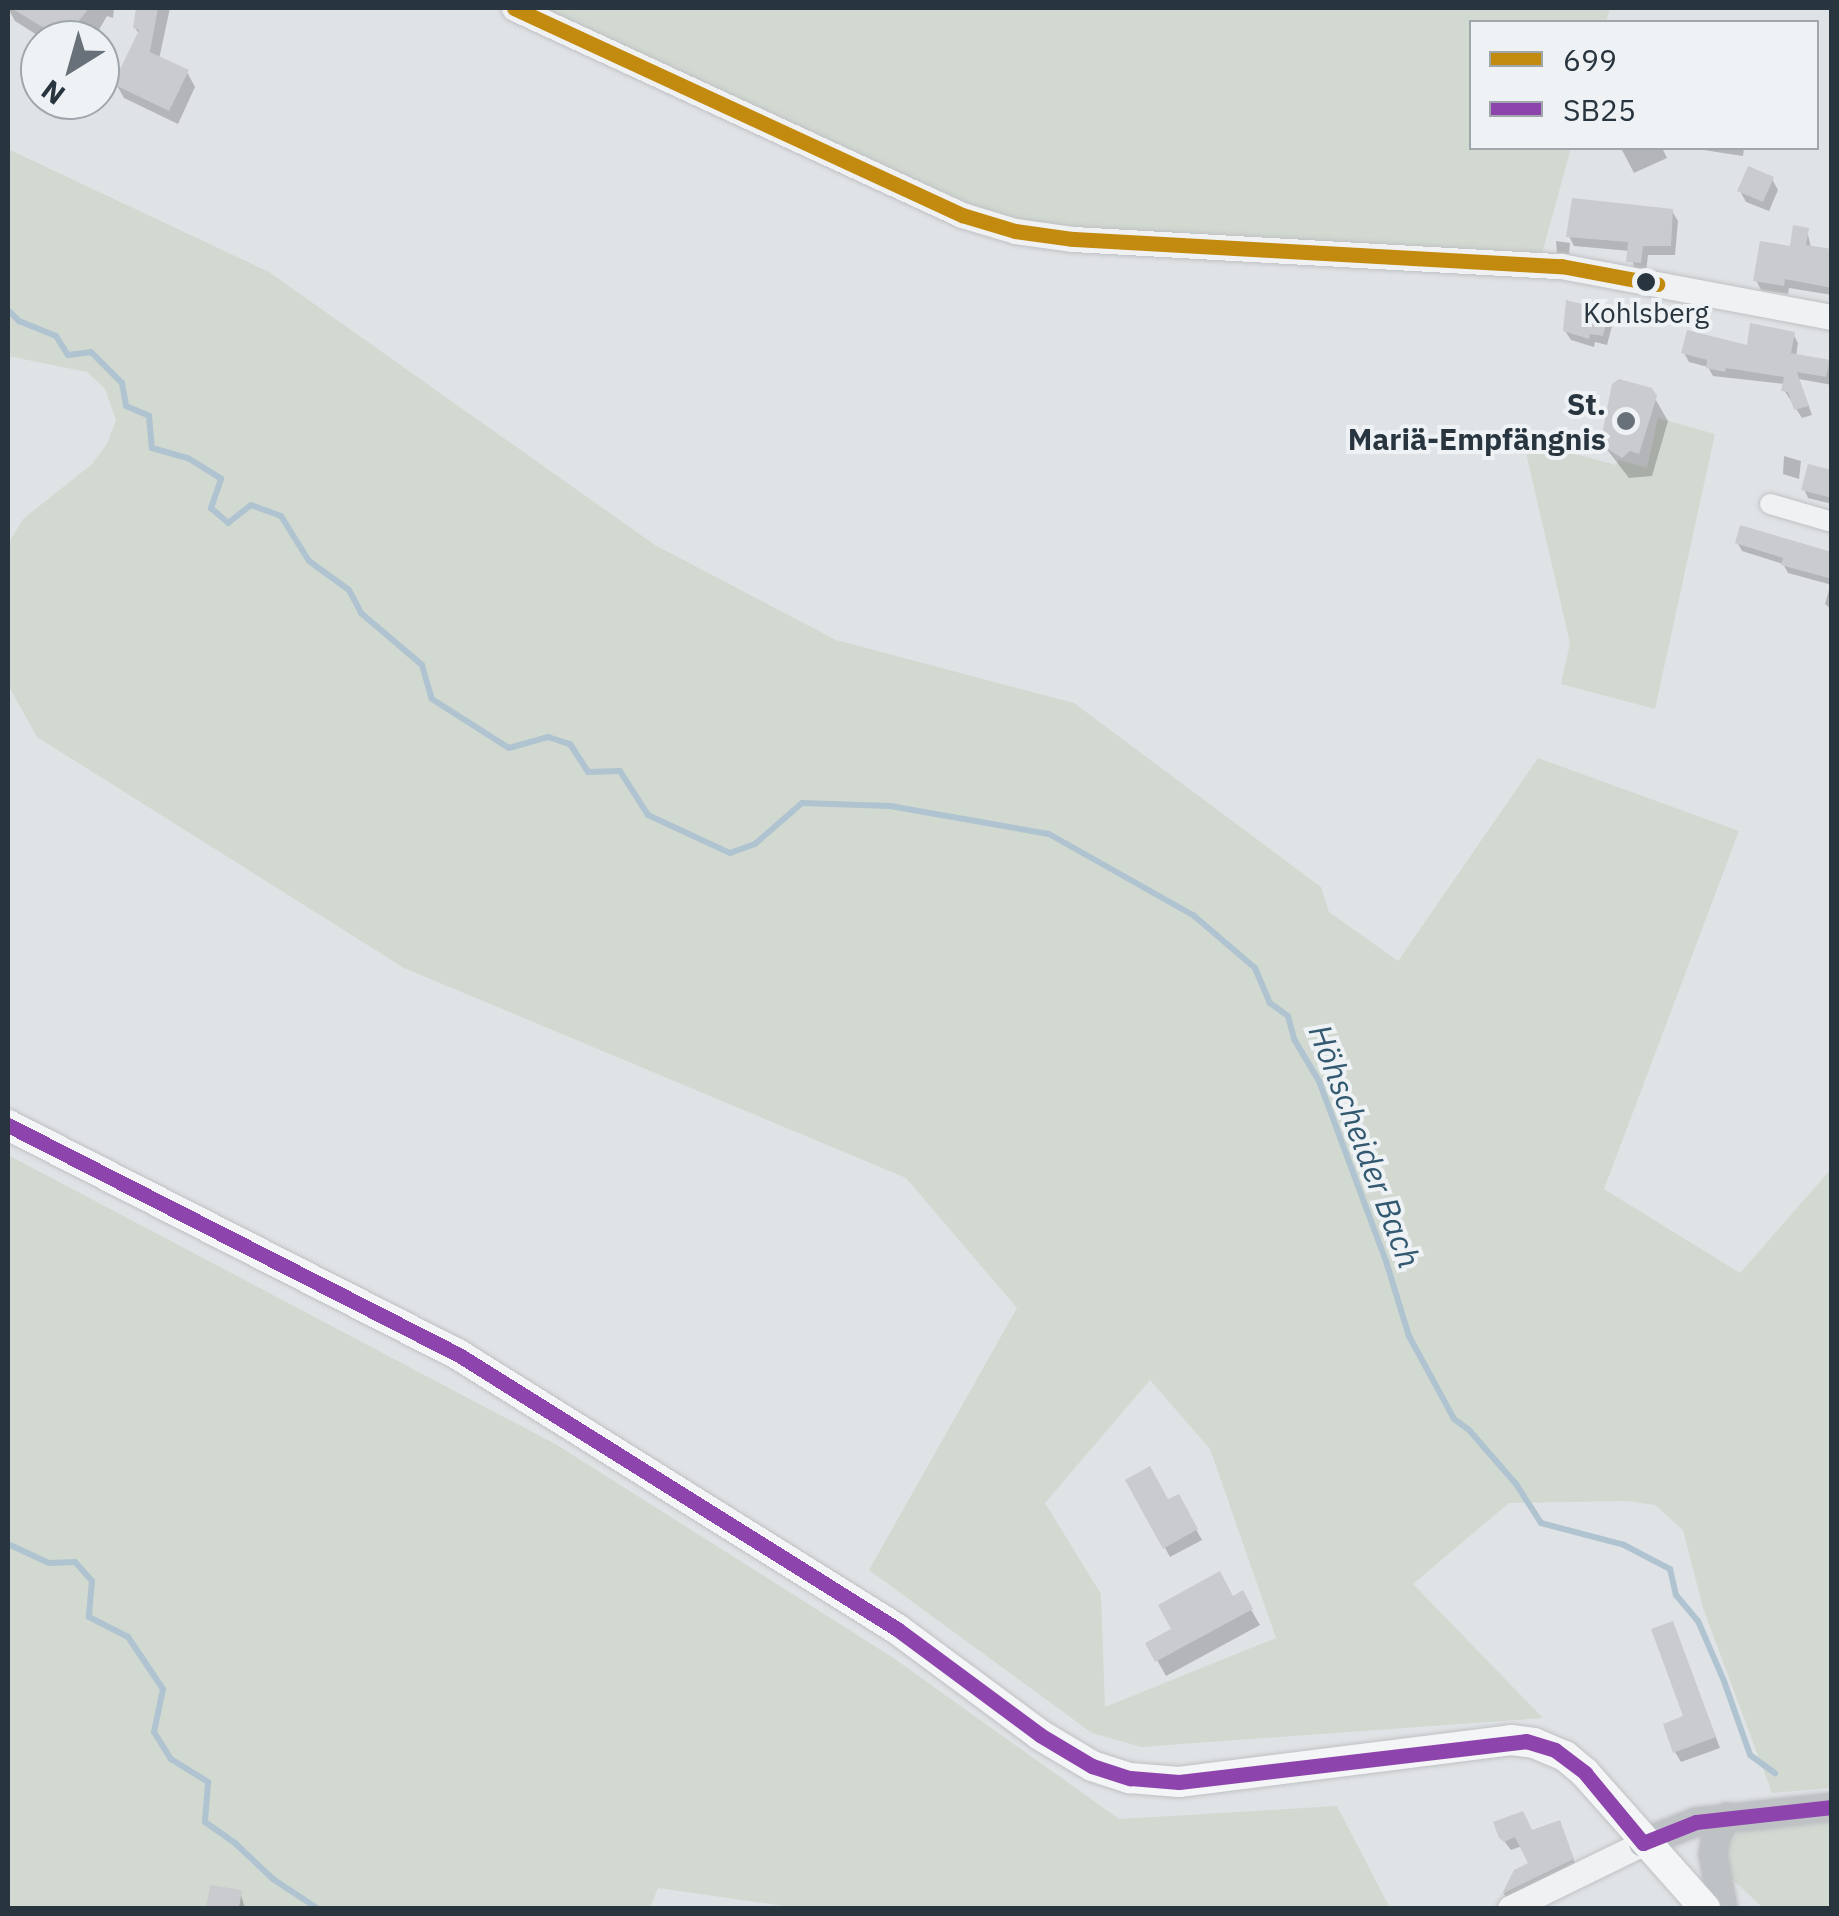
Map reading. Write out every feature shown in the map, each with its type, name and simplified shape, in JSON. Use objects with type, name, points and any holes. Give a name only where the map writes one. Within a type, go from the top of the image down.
[{"type":"main road","points":[[8,1125],[459,1355],[881,1619],[957,1669],[1051,1742],[1092,1766],[1130,1778],[1179,1782],[1526,1741],[1555,1750],[1585,1773],[1643,1843],[1705,1908]]},
{"type":"main road","points":[[1643,1843],[1680,1826],[1727,1816],[1832,1807]]},
{"type":"main road","points":[[1723,1908],[1713,1854],[1716,1837],[1727,1816]]},
{"type":"street","points":[[514,8],[962,215],[1015,232],[1073,239],[1561,266],[1832,318]]},
{"type":"street","points":[[1770,504],[1832,522]]},
{"type":"street","points":[[1510,1908],[1643,1843]]},
{"type":"shaded area","points":[[541,8],[1610,8],[1607,20],[1469,20],[1469,150],[1570,150],[1541,257],[1050,227],[985,211]]},
{"type":"shaded area","points":[[8,149],[269,272],[655,545],[836,640],[1074,703],[1321,887],[1329,912],[1398,961],[1538,758],[1739,831],[1604,1189],[1740,1273],[1831,1169],[1831,1788],[1772,1793],[1703,1608],[1683,1530],[1655,1505],[1627,1501],[1509,1503],[1413,1584],[1543,1718],[1141,1747],[1092,1733],[869,1570],[1017,1308],[906,1178],[404,968],[37,737],[8,685],[8,544],[23,519],[92,464],[107,444],[116,420],[105,389],[87,372],[8,356]],"holes":[[[1150,1380],[1210,1449],[1276,1638],[1105,1707],[1101,1594],[1045,1503]]]},
{"type":"shaded area","points":[[1658,418],[1715,434],[1655,709],[1561,684],[1570,643],[1523,440],[1616,465],[1619,460],[1647,468]]},
{"type":"shaded area","points":[[8,1155],[557,1445],[892,1657],[1119,1819],[1337,1806],[1390,1908],[798,1908],[658,1888],[650,1908],[8,1908]]},
{"type":"shaded area","points":[[1831,1822],[1831,1908],[1763,1908],[1732,1879],[1726,1847],[1740,1831]]},
{"type":"building","points":[[11,8],[89,8],[80,20],[31,20]]},
{"type":"building","points":[[136,8],[158,8],[150,52],[189,70],[169,111],[120,87],[120,69],[139,30],[133,28]]},
{"type":"building","points":[[1748,166],[1774,177],[1763,202],[1737,191]]},
{"type":"building","points":[[1572,198],[1673,209],[1671,246],[1643,246],[1641,263],[1626,262],[1628,242],[1566,237]]},
{"type":"building","points":[[1793,225],[1809,228],[1806,245],[1832,249],[1832,288],[1785,279],[1784,286],[1753,281],[1760,241],[1790,246]]},
{"type":"building","points":[[1566,300],[1609,311],[1603,336],[1590,334],[1589,339],[1563,331]]},
{"type":"building","points":[[1750,323],[1795,332],[1791,353],[1830,360],[1826,377],[1797,372],[1809,406],[1794,410],[1788,392],[1781,391],[1784,377],[1706,368],[1707,360],[1681,353],[1687,330],[1747,345]]},
{"type":"building","name":"St. Mariä-Empfängnis","points":[[1619,379],[1652,388],[1657,396],[1639,454],[1630,451],[1622,458],[1600,444],[1612,384]]},
{"type":"building","points":[[1808,464],[1832,470],[1832,498],[1801,490]]},
{"type":"building","points":[[1740,525],[1832,552],[1832,579],[1781,565],[1783,558],[1735,543]]},
{"type":"building","points":[[1150,1466],[1168,1499],[1179,1494],[1198,1529],[1163,1549],[1125,1480]]},
{"type":"building","points":[[1220,1571],[1233,1596],[1243,1590],[1253,1609],[1155,1662],[1145,1643],[1171,1629],[1158,1605]]},
{"type":"building","points":[[1673,1621],[1716,1737],[1673,1753],[1663,1724],[1683,1716],[1651,1629]]},
{"type":"building","points":[[1523,1811],[1532,1830],[1560,1820],[1574,1859],[1502,1894],[1514,1870],[1528,1863],[1515,1837],[1504,1842],[1493,1822]]},
{"type":"building","points":[[210,1885],[242,1890],[239,1908],[206,1908]]},
{"type":"waterway","name":"Höhscheider Bach","points":[[8,310],[19,321],[56,336],[68,355],[91,352],[122,383],[126,406],[149,416],[152,448],[188,458],[221,479],[211,508],[228,523],[251,505],[281,516],[309,561],[349,590],[361,613],[422,665],[432,699],[509,748],[548,737],[570,744],[588,772],[620,771],[648,815],[730,853],[755,844],[802,803],[890,806],[1049,834],[1193,915],[1255,968],[1270,1003],[1288,1016],[1294,1039],[1319,1081],[1386,1261],[1409,1336],[1454,1419],[1469,1430],[1516,1484],[1541,1523],[1624,1545],[1670,1569],[1676,1595],[1698,1621],[1724,1681],[1750,1755],[1775,1773]]},
{"type":"waterway","points":[[8,1544],[49,1563],[75,1562],[92,1581],[89,1617],[128,1637],[163,1689],[154,1732],[171,1759],[208,1782],[205,1822],[236,1844],[273,1879],[317,1908]]},
{"type":"transit line","name":"699","points":[[514,8],[962,215],[1015,231],[1073,239],[1561,266],[1657,284]]},
{"type":"transit line","name":"SB25","points":[[8,1125],[459,1355],[897,1629],[1040,1735],[1092,1766],[1130,1778],[1179,1782],[1526,1741],[1555,1750],[1585,1773],[1643,1843]]},
{"type":"transit line","name":"SB25","points":[[1643,1843],[1696,1822],[1832,1807]]},
{"type":"place","name":"Kohlsberg","points":[[1646,282]]},
{"type":"place","name":"St. Mariä-Empfängnis","points":[[1626,421]]}]
